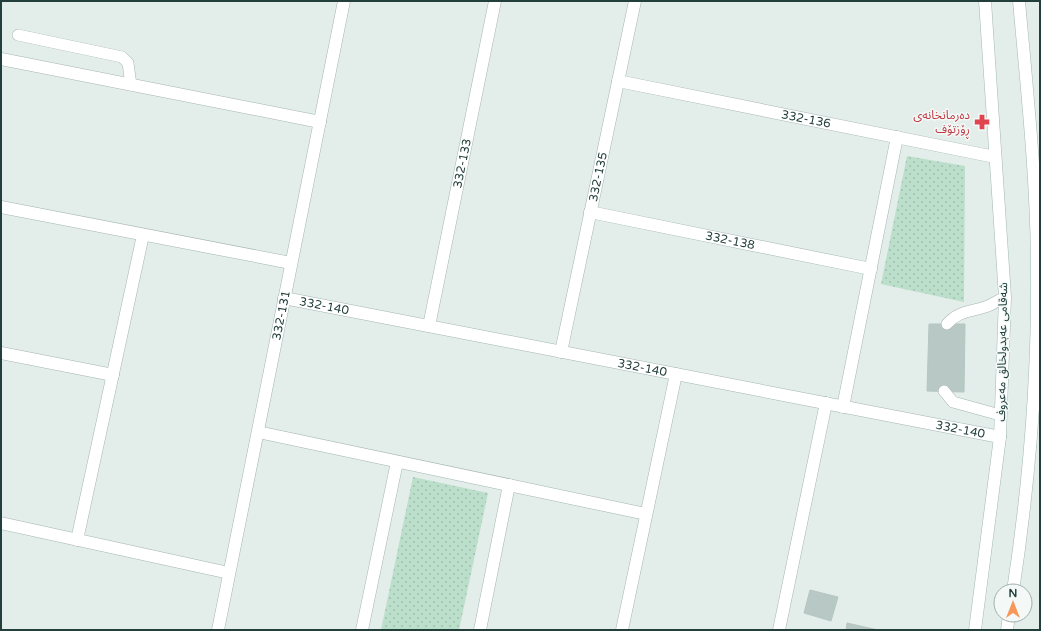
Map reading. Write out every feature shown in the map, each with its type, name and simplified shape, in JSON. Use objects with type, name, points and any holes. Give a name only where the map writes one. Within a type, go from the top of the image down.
[{"type":"street","name":"332-131","points":[[218,630],[344,1]]},
{"type":"street","name":"332-133","points":[[429,326],[495,1]]},
{"type":"street","name":"332-135","points":[[561,352],[634,1]]},
{"type":"street","name":"شەقامی عەبدولخالق مەعروف","points":[[974,630],[1000,437],[1005,297],[985,1]]},
{"type":"street","points":[[1014,583],[1022,534],[1029,466],[1035,374],[1037,272],[1032,148],[1019,1]]},
{"type":"street","points":[[1,59],[320,122]]},
{"type":"street","name":"332-136","points":[[618,82],[996,157]]},
{"type":"street","points":[[843,406],[897,137]]},
{"type":"street","points":[[1,207],[292,263]]},
{"type":"street","name":"332-138","points":[[590,212],[871,269]]},
{"type":"street","points":[[77,540],[143,234]]},
{"type":"street","name":"332-140","points":[[284,298],[1000,437]]},
{"type":"street","points":[[1,353],[113,375]]},
{"type":"street","points":[[622,630],[676,374]]},
{"type":"street","points":[[779,630],[826,403]]},
{"type":"street","points":[[258,432],[646,514]]},
{"type":"street","points":[[362,630],[397,462]]},
{"type":"street","points":[[480,630],[509,485]]},
{"type":"street","points":[[1,523],[229,573]]},
{"type":"lane","points":[[18,35],[122,57],[128,63],[131,85]]},
{"type":"lane","points":[[947,324],[965,311],[985,307],[1005,297]]},
{"type":"lane","points":[[944,391],[953,402],[1000,415]]},
{"type":"green space","points":[[907,156],[965,166],[964,302],[881,284]]},
{"type":"green space","points":[[413,477],[488,493],[459,630],[381,630]]},
{"type":"building","points":[[929,324],[965,324],[964,392],[927,391]]},
{"type":"building","points":[[810,590],[838,597],[831,621],[804,613]]},
{"type":"building","points":[[847,623],[878,630],[846,630]]},
{"type":"place","name":"دەرمانخانەی ڕۆزتۆف","points":[[982,122]]}]
